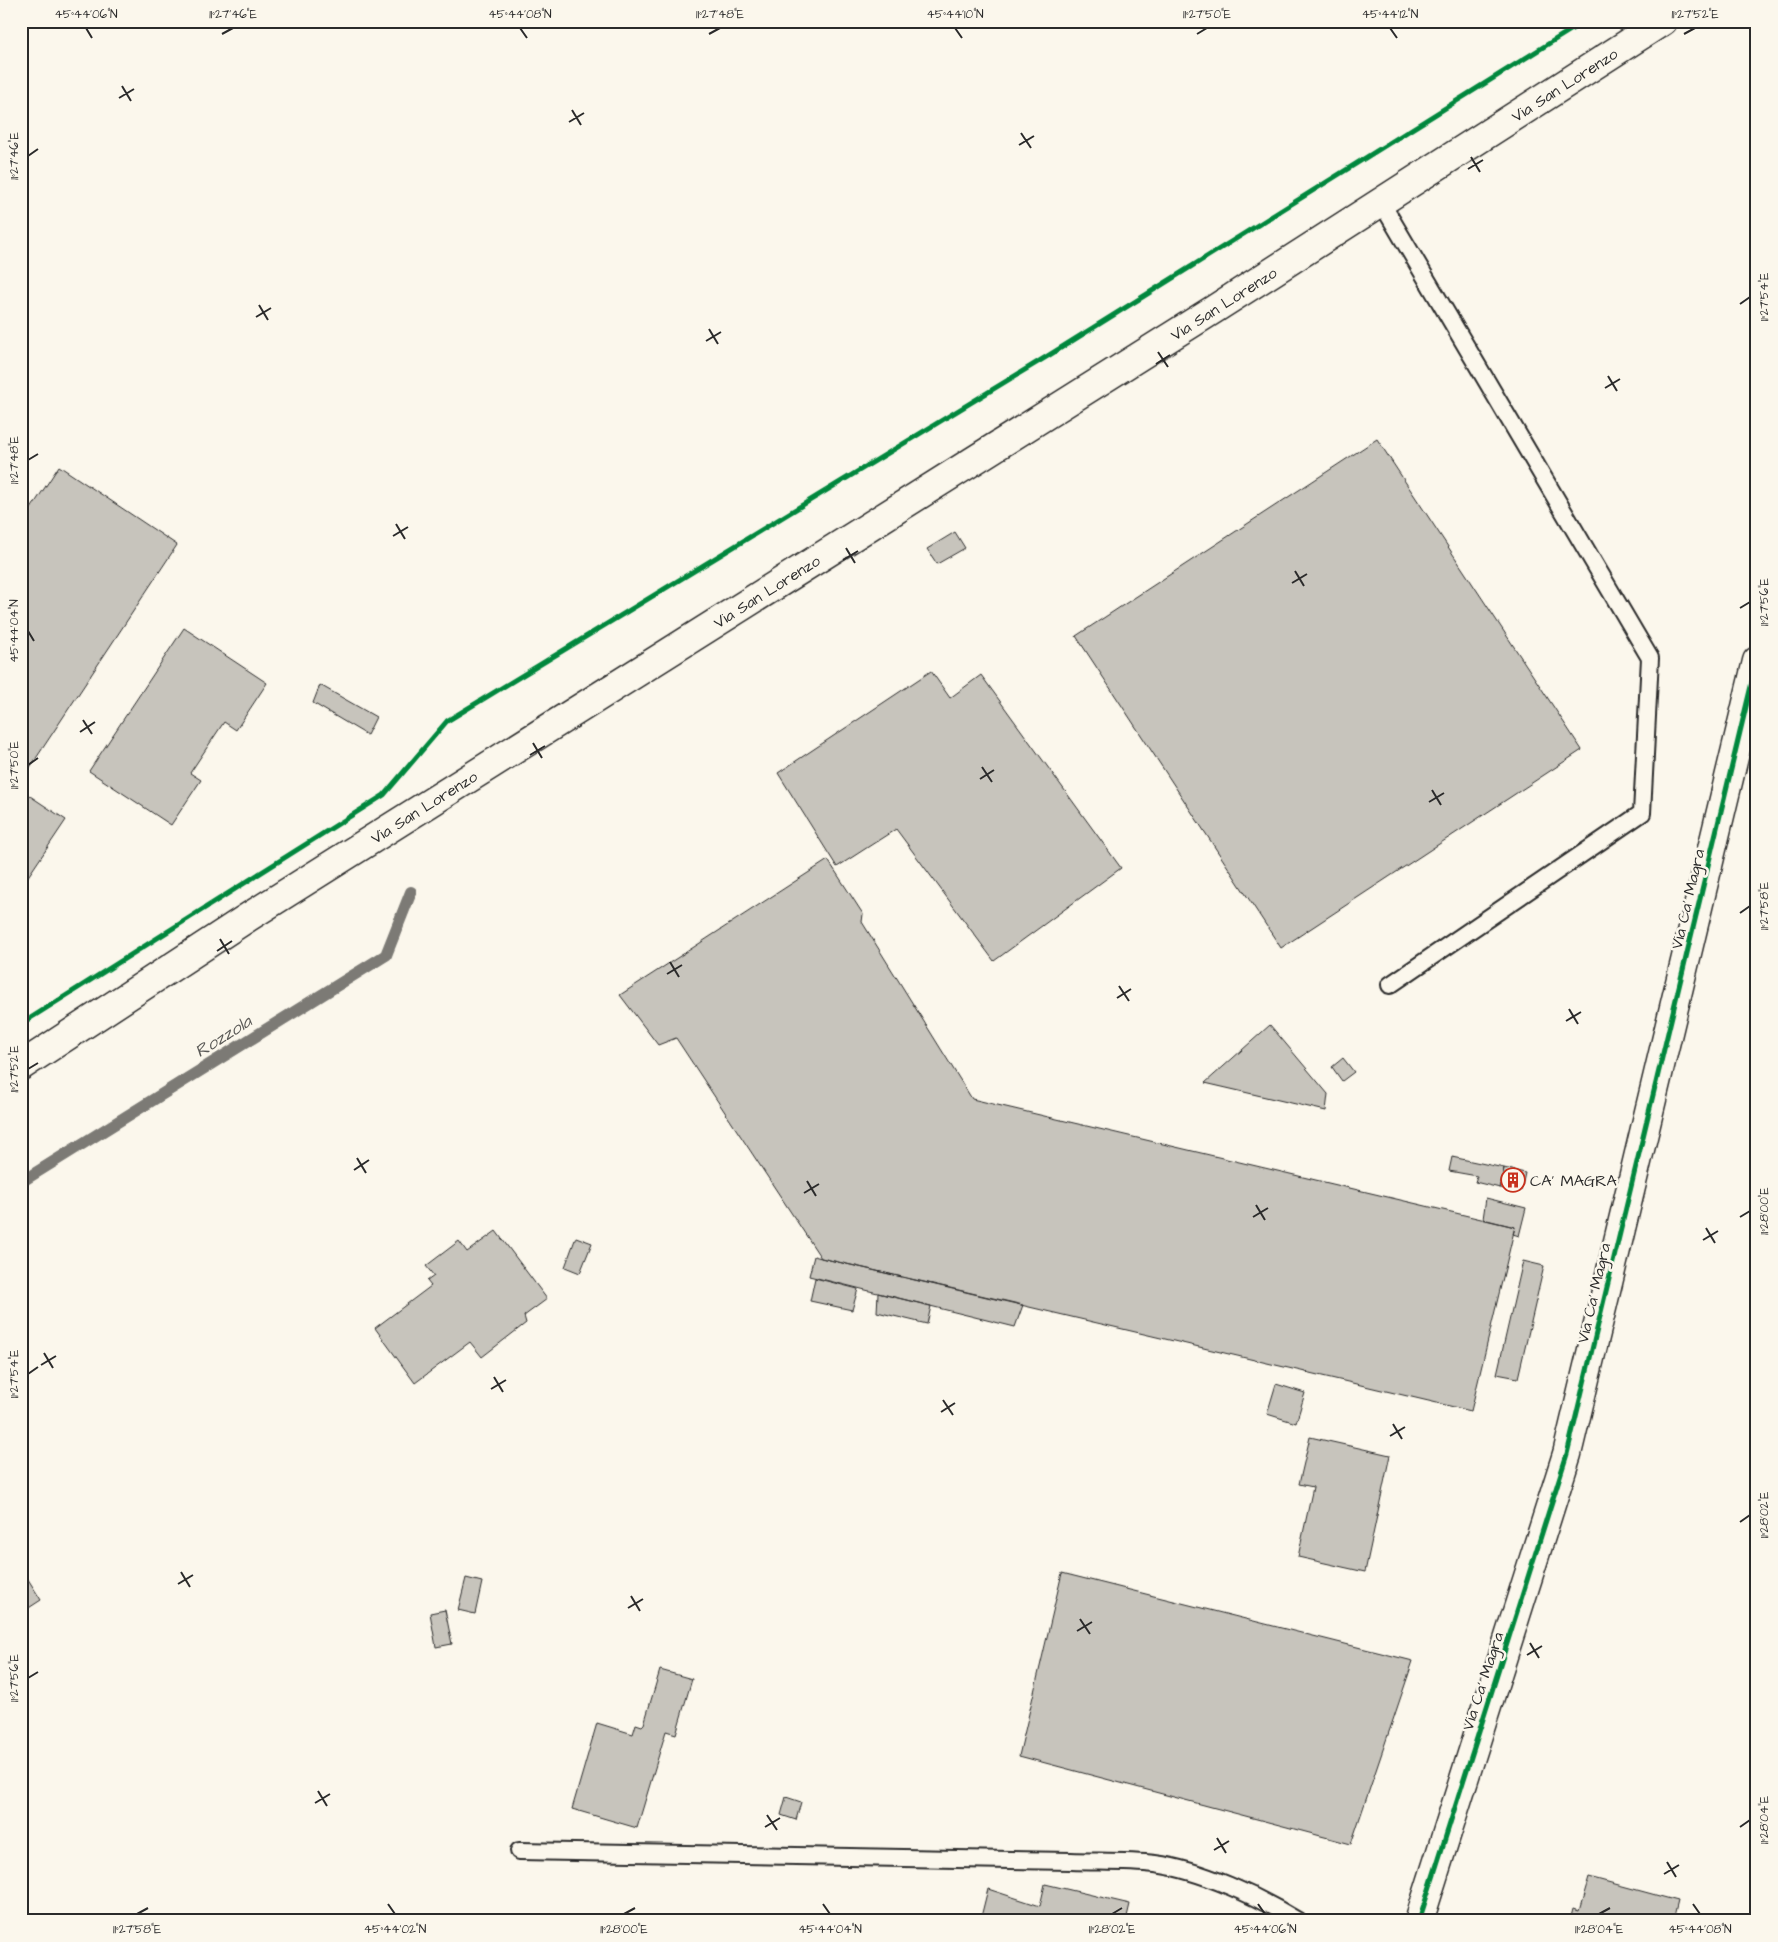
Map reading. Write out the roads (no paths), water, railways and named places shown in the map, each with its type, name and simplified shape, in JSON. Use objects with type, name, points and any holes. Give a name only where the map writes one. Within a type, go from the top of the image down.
[{"type":"main road","name":"Via San Lorenzo","points":[[21,1066],[250,916],[1180,332],[1663,21]]},
{"type":"main road","name":"Via Ca' Magra","points":[[1419,1921],[1567,1454],[1757,661]]},
{"type":"lane","points":[[1382,202],[1650,658],[1642,813],[1390,985]]},
{"type":"lane","points":[[519,1851],[1157,1864],[1213,1880],[1277,1908],[1298,1921]]},
{"type":"waterway","name":"Rozzola","points":[[21,1182],[386,955],[411,892]]},
{"type":"place","name":"CA' MAGRA","points":[[1513,1180]]}]
